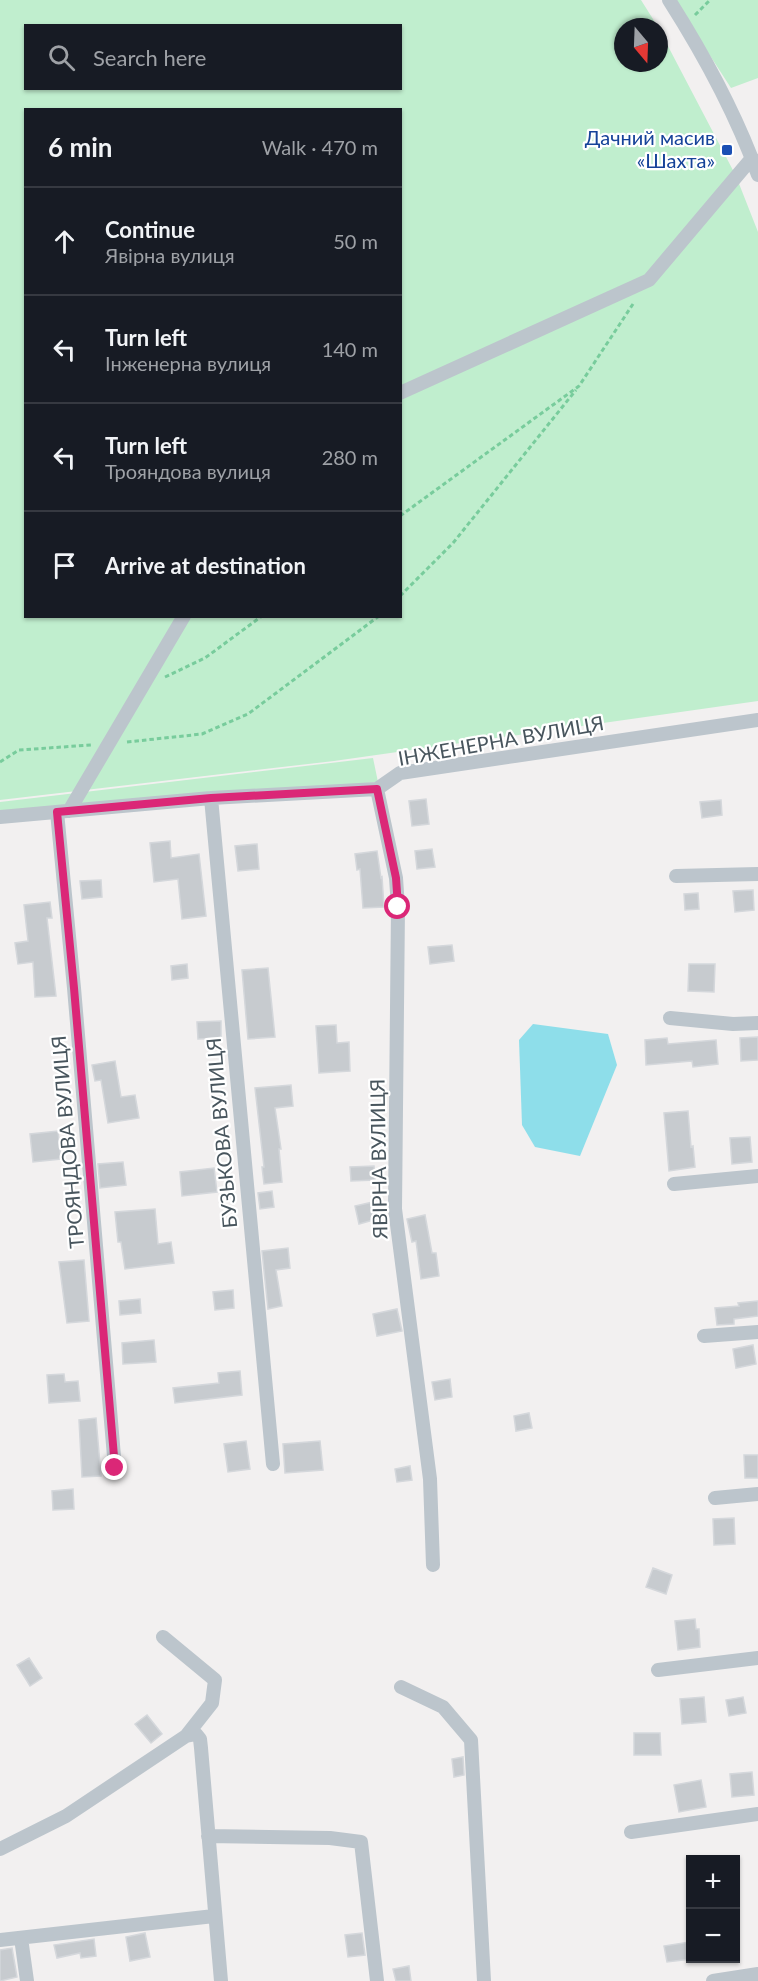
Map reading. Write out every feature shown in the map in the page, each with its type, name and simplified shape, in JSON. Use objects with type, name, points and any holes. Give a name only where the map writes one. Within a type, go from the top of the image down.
[{"type":"street","points":[[669,0],[734,116],[758,175]]},
{"type":"street","points":[[402,392],[649,280],[752,158]]},
{"type":"street","points":[[63,812],[109,744],[183,618]]},
{"type":"street","name":"ІНЖЕНЕРНА ВУЛИЦЯ","points":[[377,789],[400,773],[758,720]]},
{"type":"street","points":[[0,817],[211,798],[377,789]]},
{"type":"street","name":"ЯВІРНА ВУЛИЦЯ","points":[[377,789],[396,878],[398,907],[395,1209],[430,1479],[433,1565]]},
{"type":"street","name":"БУЗЬКОВА ВУЛИЦЯ","points":[[211,798],[273,1464]]},
{"type":"street","name":"ТРОЯНДОВА ВУЛИЦЯ","points":[[63,812],[75,1000],[115,1468]]},
{"type":"street","points":[[676,876],[758,874]]},
{"type":"street","points":[[670,1018],[733,1024],[758,1023]]},
{"type":"street","points":[[674,1184],[758,1176]]},
{"type":"street","points":[[704,1336],[758,1332]]},
{"type":"street","points":[[715,1498],[758,1494]]},
{"type":"street","points":[[0,1849],[66,1816],[186,1736],[212,1703],[215,1680],[163,1637]]},
{"type":"street","points":[[658,1670],[758,1658]]},
{"type":"street","points":[[400,1687],[443,1707],[471,1740],[484,1981]]},
{"type":"street","points":[[186,1736],[196,1734],[200,1739],[221,1981]]},
{"type":"street","points":[[631,1832],[758,1814]]},
{"type":"street","points":[[208,1836],[330,1838],[362,1842],[377,1981]]},
{"type":"street","points":[[0,1940],[214,1916]]},
{"type":"street","points":[[21,1938],[27,1981]]},
{"type":"street","points":[[713,1981],[758,1974]]},
{"type":"path","points":[[685,25],[710,0]]},
{"type":"path","points":[[402,594],[453,543],[579,386],[649,280]]},
{"type":"path","points":[[402,515],[579,386]]},
{"type":"path","points":[[142,688],[206,658],[259,618]]},
{"type":"path","points":[[0,762],[19,750],[109,744],[202,734],[248,714],[376,618]]},
{"type":"green space","points":[[0,0],[641,0],[652,18],[614,18],[614,72],[668,72],[668,46],[736,176],[758,232],[758,701],[334,761],[0,800]]},
{"type":"green space","points":[[674,0],[758,0],[758,78],[731,88]]},
{"type":"green space","points":[[373,758],[378,782],[0,816],[0,802]]},
{"type":"water","points":[[533,1024],[608,1034],[617,1065],[580,1156],[535,1147],[522,1125],[519,1040]]},
{"type":"building","points":[[426,799],[429,824],[412,826],[409,801]]},
{"type":"building","points":[[721,800],[722,815],[702,818],[700,802]]},
{"type":"building","points":[[170,841],[171,858],[199,854],[206,916],[182,919],[178,879],[154,882],[150,843]]},
{"type":"building","points":[[257,844],[259,869],[238,871],[235,846]]},
{"type":"building","points":[[432,849],[435,867],[417,869],[415,851]]},
{"type":"building","points":[[377,851],[384,907],[363,908],[360,869],[357,870],[355,854]]},
{"type":"building","points":[[101,880],[102,897],[82,899],[80,881]]},
{"type":"building","points":[[753,890],[754,910],[735,912],[733,891]]},
{"type":"building","points":[[698,893],[699,909],[685,910],[684,894]]},
{"type":"building","points":[[50,902],[52,918],[47,918],[56,996],[35,997],[33,962],[18,964],[15,943],[28,941],[24,905]]},
{"type":"building","points":[[452,945],[454,961],[430,964],[428,947]]},
{"type":"building","points":[[187,964],[188,978],[172,980],[171,966]]},
{"type":"building","points":[[689,964],[715,964],[714,992],[688,991]]},
{"type":"building","points":[[268,968],[275,1037],[248,1039],[242,970]]},
{"type":"building","points":[[221,1021],[221,1038],[198,1039],[197,1022]]},
{"type":"building","points":[[336,1025],[337,1043],[349,1042],[350,1071],[319,1073],[316,1026]]},
{"type":"building","points":[[758,1037],[758,1060],[741,1061],[740,1038]]},
{"type":"building","points":[[667,1038],[668,1044],[716,1040],[718,1064],[693,1067],[692,1061],[646,1065],[645,1040]]},
{"type":"building","points":[[115,1061],[121,1097],[135,1095],[139,1118],[108,1123],[101,1080],[95,1081],[92,1065]]},
{"type":"building","points":[[291,1085],[293,1106],[275,1108],[281,1149],[279,1149],[282,1182],[264,1184],[255,1088]]},
{"type":"building","points":[[688,1111],[695,1167],[669,1171],[664,1113]]},
{"type":"building","points":[[58,1131],[61,1159],[33,1162],[30,1134]]},
{"type":"building","points":[[750,1137],[752,1162],[732,1164],[730,1138]]},
{"type":"building","points":[[123,1162],[126,1185],[100,1188],[98,1164]]},
{"type":"building","points":[[374,1166],[375,1180],[351,1181],[350,1167]]},
{"type":"building","points":[[214,1168],[217,1192],[182,1196],[180,1172]]},
{"type":"building","points":[[272,1191],[274,1207],[260,1209],[258,1193]]},
{"type":"building","points":[[373,1202],[377,1219],[359,1224],[355,1206]]},
{"type":"building","points":[[155,1209],[158,1244],[171,1242],[174,1263],[125,1269],[121,1242],[118,1242],[115,1212]]},
{"type":"building","points":[[425,1215],[432,1253],[436,1253],[439,1276],[421,1279],[416,1241],[412,1242],[407,1219]]},
{"type":"building","points":[[288,1248],[290,1268],[276,1270],[282,1306],[268,1309],[262,1251]]},
{"type":"building","points":[[84,1260],[89,1321],[67,1323],[59,1262]]},
{"type":"building","points":[[233,1290],[234,1308],[215,1310],[213,1292]]},
{"type":"building","points":[[140,1299],[141,1313],[120,1315],[119,1301]]},
{"type":"building","points":[[758,1301],[758,1316],[734,1319],[734,1324],[717,1325],[715,1308],[739,1306],[738,1303]]},
{"type":"building","points":[[397,1309],[402,1331],[377,1336],[373,1314]]},
{"type":"building","points":[[154,1340],[156,1362],[123,1364],[122,1343]]},
{"type":"building","points":[[753,1345],[756,1364],[736,1368],[733,1349]]},
{"type":"building","points":[[240,1371],[242,1395],[175,1403],[173,1388],[219,1383],[218,1373]]},
{"type":"building","points":[[64,1374],[65,1382],[78,1381],[80,1401],[49,1403],[47,1375]]},
{"type":"building","points":[[450,1379],[452,1397],[435,1400],[432,1382]]},
{"type":"building","points":[[529,1413],[532,1428],[516,1431],[514,1416]]},
{"type":"building","points":[[96,1418],[101,1476],[82,1477],[79,1420]]},
{"type":"building","points":[[246,1441],[250,1469],[228,1472],[224,1444]]},
{"type":"building","points":[[320,1441],[323,1470],[285,1473],[283,1444]]},
{"type":"building","points":[[744,1455],[758,1455],[758,1478],[745,1478]]},
{"type":"building","points":[[410,1466],[412,1480],[397,1482],[395,1469]]},
{"type":"building","points":[[73,1489],[74,1509],[53,1510],[52,1491]]},
{"type":"building","points":[[734,1518],[735,1544],[714,1545],[713,1519]]},
{"type":"building","points":[[653,1568],[672,1575],[666,1594],[646,1587]]},
{"type":"building","points":[[695,1619],[696,1629],[699,1629],[700,1647],[678,1650],[675,1621]]},
{"type":"building","points":[[29,1658],[42,1678],[30,1686],[17,1665]]},
{"type":"building","points":[[704,1697],[706,1722],[682,1724],[680,1699]]},
{"type":"building","points":[[743,1697],[746,1713],[729,1716],[726,1700]]},
{"type":"building","points":[[147,1715],[162,1734],[151,1743],[135,1724]]},
{"type":"building","points":[[634,1733],[660,1733],[661,1755],[634,1755]]},
{"type":"building","points":[[463,1757],[464,1775],[454,1777],[452,1759]]},
{"type":"building","points":[[752,1772],[754,1795],[732,1797],[730,1774]]},
{"type":"building","points":[[701,1780],[706,1807],[679,1812],[674,1785]]},
{"type":"building","points":[[145,1933],[150,1957],[130,1961],[126,1937]]},
{"type":"building","points":[[362,1933],[365,1955],[348,1957],[345,1935]]},
{"type":"building","points":[[94,1939],[96,1956],[81,1958],[80,1953],[57,1958],[54,1945]]},
{"type":"building","points":[[686,1942],[686,1960],[667,1962],[664,1946]]},
{"type":"building","points":[[12,1948],[17,1977],[0,1981],[0,1950]]},
{"type":"building","points":[[409,1966],[411,1981],[396,1981],[393,1969]]},
{"type":"place","name":"Дачний масив «Шахта»","points":[[727,150]]},
{"type":"route","points":[[115,1468],[57,812],[211,798],[377,789],[396,878],[398,907]]}]
